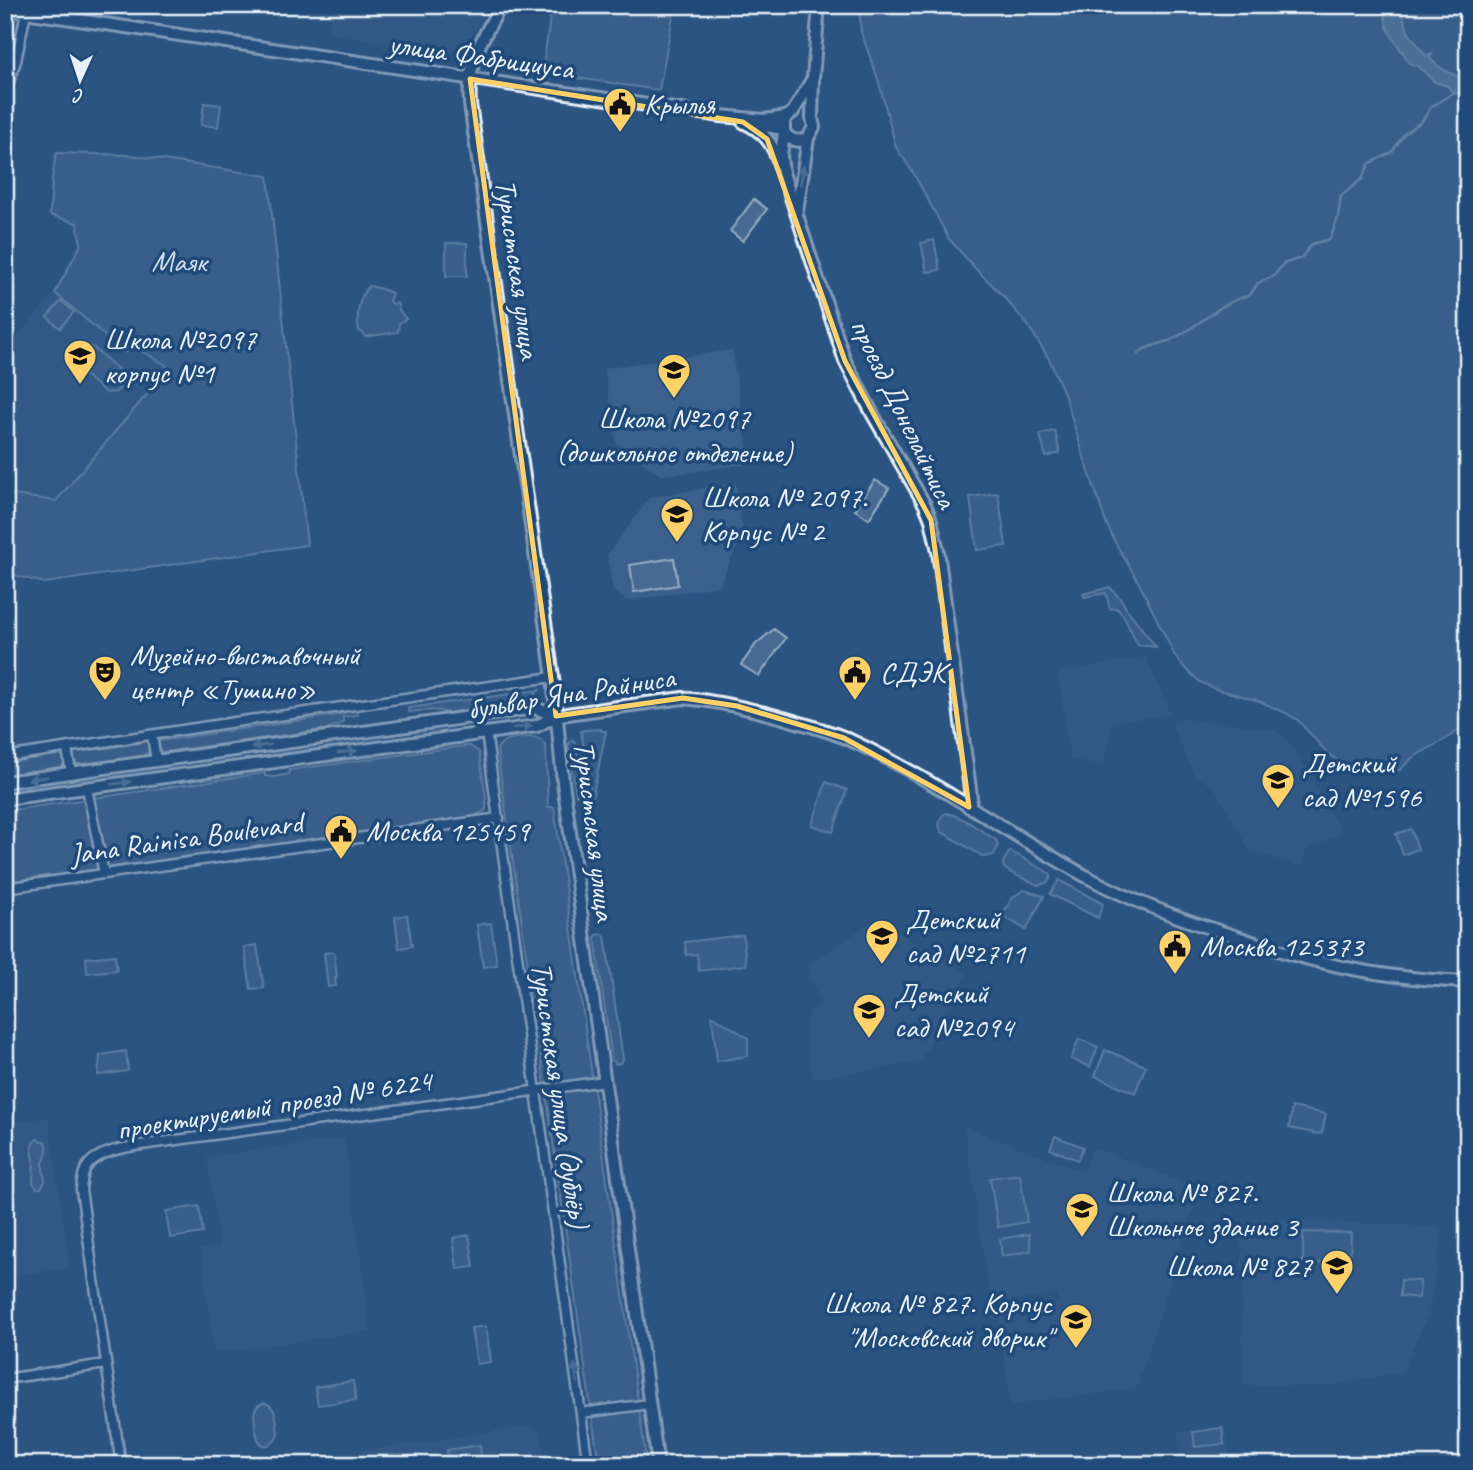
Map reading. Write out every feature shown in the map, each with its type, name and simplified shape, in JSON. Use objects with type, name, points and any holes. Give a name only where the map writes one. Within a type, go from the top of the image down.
[{"type":"main road","name":"Туристская улица","points":[[501,5],[472,63],[470,104],[553,677],[563,782],[658,1465]]},
{"type":"main road","name":"проезд Донелайтиса","points":[[797,211],[808,138],[814,127],[813,78],[820,5]]},
{"type":"main road","name":"улица Фабрициуса","points":[[5,9],[721,116],[764,120],[789,114]]},
{"type":"main road","name":"проезд Донелайтиса","points":[[813,78],[784,121],[781,156],[783,173],[845,361],[879,426],[918,491],[931,520],[938,551],[970,789],[969,807]]},
{"type":"main road","points":[[789,114],[801,111],[812,118]]},
{"type":"main road","name":"улица Фабрициуса","points":[[721,116],[784,131]]},
{"type":"main road","points":[[743,122],[767,139],[783,173]]},
{"type":"main road","points":[[784,131],[793,140],[808,138]]},
{"type":"main road","name":"бульвар Яна Райниса","points":[[5,799],[537,726],[556,716],[683,698],[737,706],[844,738],[904,769],[1092,880],[1196,924],[1329,964],[1386,975],[1468,982]]},
{"type":"main road","points":[[5,782],[535,708],[556,716]]},
{"type":"street","points":[[5,94],[16,61],[26,12]]},
{"type":"street","points":[[5,757],[553,677]]},
{"type":"street","name":"Туристская улица (дублёр)","points":[[486,732],[588,1465]]},
{"type":"street","points":[[152,735],[156,761]]},
{"type":"street","points":[[67,748],[71,773]]},
{"type":"street","points":[[87,788],[104,874]]},
{"type":"street","name":"Jana Rainisa Boulevard","points":[[5,888],[499,818]]},
{"type":"street","name":"проектируемый проезд № 6224","points":[[121,1465],[81,1190],[87,1165],[110,1151],[148,1144],[605,1081]]},
{"type":"street","points":[[5,1379],[106,1364]]},
{"type":"street","points":[[581,1413],[649,1404]]},
{"type":"highlighted area","points":[[470,79],[743,122],[767,139],[845,361],[931,520],[969,807],[844,738],[737,706],[683,698],[556,716]]},
{"type":"shaded area","points":[[301,5],[489,5],[465,48],[453,48],[451,53],[328,34],[331,10]]},
{"type":"shaded area","points":[[1383,5],[1400,5],[1408,32],[1426,56],[1432,53],[1430,59],[1442,69],[1468,82],[1468,95],[1453,93],[1448,86],[1435,82],[1420,67],[1409,63],[1387,27]]},
{"type":"shaded area","name":"Школа №2097 корпус №1","points":[[55,293],[124,352],[136,348],[167,366],[167,371],[56,501],[5,494],[5,350]]},
{"type":"shaded area","name":"Школа №2097 (дошкольное отделение)","points":[[732,350],[750,464],[661,476],[616,443],[604,368]]},
{"type":"shaded area","name":"Школа № 2097. Корпус № 2","points":[[736,483],[743,533],[719,586],[627,601],[613,591],[607,555],[650,497]]},
{"type":"shaded area","points":[[1146,657],[1171,715],[1112,722],[1104,766],[1070,760],[1058,673]]},
{"type":"shaded area","name":"Детский сад №1596","points":[[1185,719],[1270,728],[1281,734],[1296,752],[1342,833],[1306,851],[1302,867],[1250,851],[1214,787],[1195,776],[1171,724]]},
{"type":"shaded area","points":[[876,919],[967,974],[920,1062],[813,1079],[805,1027],[810,1012],[821,1004],[809,969],[812,962]]},
{"type":"shaded area","points":[[48,1117],[70,1268],[5,1277],[5,1123]]},
{"type":"shaded area","name":"Школа № 827. Школьное здание 3","points":[[964,1126],[1083,1172],[1093,1147],[1199,1189],[1137,1388],[1011,1405],[998,1312],[1058,1304],[1057,1294],[991,1303]]},
{"type":"shaded area","points":[[344,1138],[371,1331],[214,1353],[200,1249],[220,1246],[207,1157]]},
{"type":"shaded area","name":"Школа № 827","points":[[1259,1219],[1441,1227],[1429,1313],[1402,1372],[1326,1386],[1243,1385],[1241,1224]]},
{"type":"shaded area","points":[[529,1426],[540,1431],[546,1465],[360,1465],[358,1452]]},
{"type":"shaded area","points":[[1225,1426],[1230,1465],[1181,1465],[1177,1432]]},
{"type":"green space","points":[[552,5],[675,5],[659,90],[542,73]]},
{"type":"green space","points":[[859,5],[1383,5],[1387,14],[1386,22],[1401,51],[1435,82],[1448,86],[1461,95],[1468,95],[1468,723],[1412,758],[1400,770],[1392,772],[1355,769],[1327,753],[1299,721],[1286,713],[1259,701],[1213,688],[1200,682],[1184,667],[1175,656],[1106,523],[1064,393],[1049,359],[1027,324],[949,239],[914,174],[896,147],[878,79],[861,32]]},
{"type":"green space","points":[[1400,5],[1468,5],[1468,82],[1442,69],[1430,59],[1432,54],[1426,56],[1408,32]]},
{"type":"green space","points":[[204,103],[221,105],[218,127],[201,125]]},
{"type":"green space","name":"Маяк","points":[[56,153],[131,155],[268,176],[307,545],[44,583],[5,573],[5,494],[56,501],[167,371],[166,365],[136,348],[124,352],[55,293],[81,244],[77,223],[50,215]]},
{"type":"green space","points":[[754,199],[767,209],[743,241],[730,231]]},
{"type":"green space","points":[[934,240],[940,270],[927,272],[921,243]]},
{"type":"green space","points":[[446,243],[467,243],[467,276],[446,276]]},
{"type":"green space","points":[[369,286],[392,293],[389,301],[397,303],[406,319],[399,323],[398,332],[365,337],[359,331],[359,307]]},
{"type":"green space","points":[[61,301],[74,312],[60,328],[47,317]]},
{"type":"green space","points":[[89,346],[123,374],[124,383],[116,392],[106,393],[76,368],[75,359]]},
{"type":"green space","points":[[1055,431],[1060,453],[1046,457],[1040,434]]},
{"type":"green space","points":[[875,480],[889,488],[869,519],[855,510]]},
{"type":"green space","points":[[998,493],[1006,546],[977,550],[970,497]]},
{"type":"green space","points":[[674,558],[678,585],[634,592],[630,565]]},
{"type":"green space","points":[[1110,587],[1156,647],[1138,645],[1123,615],[1117,608],[1110,609],[1106,593],[1084,597],[1083,594]]},
{"type":"green space","points":[[774,629],[786,638],[759,676],[741,665],[756,644]]},
{"type":"green space","points":[[539,690],[528,702],[447,713],[433,710],[409,712],[408,708]]},
{"type":"green space","points":[[356,710],[357,715],[343,717],[343,723],[327,729],[164,752],[158,751],[156,741],[159,737],[160,741]]},
{"type":"green space","points":[[581,731],[606,731],[592,799]]},
{"type":"green space","points":[[531,737],[540,739],[546,747],[548,807],[554,807],[647,1465],[599,1465],[497,749],[507,740]]},
{"type":"green space","points":[[141,739],[150,744],[150,750],[144,756],[82,765],[73,758],[74,751],[78,748],[80,752],[141,743]]},
{"type":"green space","points":[[571,741],[576,744],[583,795],[576,795],[568,745]]},
{"type":"green space","points":[[465,746],[479,752],[486,797],[486,810],[473,817],[5,882],[5,811],[265,773],[265,776],[274,777],[289,774],[289,770]]},
{"type":"green space","points":[[60,753],[65,761],[57,769],[5,776],[5,760]]},
{"type":"green space","points":[[826,782],[847,790],[833,832],[812,825]]},
{"type":"green space","points":[[946,813],[965,820],[996,840],[998,845],[994,855],[984,857],[942,832],[940,821]]},
{"type":"green space","points":[[1411,829],[1418,849],[1403,855],[1396,834]]},
{"type":"green space","points":[[1010,851],[1051,874],[1049,881],[1038,885],[1004,868],[1003,862]]},
{"type":"green space","points":[[1059,880],[1103,904],[1098,918],[1050,894]]},
{"type":"green space","points":[[1024,890],[1044,896],[1026,930],[1002,915],[1013,897]]},
{"type":"green space","points":[[407,915],[412,946],[399,948],[395,917]]},
{"type":"green space","points":[[491,923],[497,965],[483,967],[477,925]]},
{"type":"green space","points":[[602,934],[605,936],[623,1059],[616,1064],[612,1060],[595,938]]},
{"type":"green space","points":[[743,935],[746,965],[699,971],[697,954],[686,955],[685,942]]},
{"type":"green space","points":[[257,945],[264,988],[251,989],[244,947]]},
{"type":"green space","points":[[334,952],[336,986],[328,987],[324,953]]},
{"type":"green space","points":[[115,955],[117,970],[87,973],[86,958]]},
{"type":"green space","points":[[712,1015],[748,1038],[748,1056],[717,1061]]},
{"type":"green space","points":[[1079,1039],[1098,1047],[1090,1067],[1071,1059]]},
{"type":"green space","points":[[1105,1050],[1146,1066],[1135,1093],[1095,1076]]},
{"type":"green space","points":[[126,1051],[128,1071],[98,1075],[100,1055]]},
{"type":"green space","points":[[1292,1107],[1326,1114],[1322,1133],[1289,1128]]},
{"type":"green space","points":[[1055,1136],[1083,1147],[1078,1160],[1050,1149]]},
{"type":"green space","points":[[37,1139],[46,1142],[47,1148],[43,1166],[45,1181],[41,1188],[37,1188],[33,1183],[32,1148]]},
{"type":"green space","points":[[1020,1174],[1027,1222],[998,1227],[990,1178]]},
{"type":"green space","points":[[199,1206],[203,1233],[170,1238],[166,1211]]},
{"type":"green space","points":[[1303,1232],[1351,1233],[1350,1264],[1303,1263]]},
{"type":"green space","points":[[1029,1234],[1031,1251],[1002,1256],[1000,1239]]},
{"type":"green space","points":[[469,1235],[474,1267],[457,1269],[453,1238]]},
{"type":"green space","points":[[1401,1280],[1420,1281],[1419,1298],[1400,1296]]},
{"type":"green space","points":[[486,1326],[491,1362],[477,1364],[471,1328]]},
{"type":"green space","points":[[353,1381],[356,1400],[318,1405],[315,1387]]},
{"type":"green space","points":[[265,1403],[274,1411],[278,1433],[269,1445],[263,1445],[258,1439],[254,1415],[257,1407]]},
{"type":"green space","points":[[1222,1428],[1224,1444],[1195,1447],[1193,1432]]},
{"type":"green space","points":[[480,1445],[482,1464],[449,1465],[447,1450]]},
{"type":"waterway","points":[[1138,354],[1144,349],[1171,340],[1220,308],[1250,295],[1258,283],[1274,276],[1283,264],[1301,258],[1312,244],[1330,239],[1338,218],[1341,196],[1362,179],[1369,164],[1392,152],[1404,134],[1422,121],[1431,107],[1455,90]]},
{"type":"place","name":"Крылья","points":[[620,134]]},
{"type":"place","name":"Школа №2097 корпус №1","points":[[80,386]]},
{"type":"place","name":"Школа №2097 (дошкольное отделение)","points":[[674,400]]},
{"type":"place","name":"Школа № 2097. Корпус № 2","points":[[677,544]]},
{"type":"place","name":"Музейно-выставочный центр «Тушино»","points":[[105,702]]},
{"type":"place","name":"СДЭК","points":[[855,702]]},
{"type":"place","name":"Детский сад №1596","points":[[1278,810]]},
{"type":"place","name":"Москва 125459","points":[[341,861]]},
{"type":"place","name":"Детский сад №2711","points":[[882,966]]},
{"type":"place","name":"Москва 125373","points":[[1175,976]]},
{"type":"place","name":"Детский сад №2094","points":[[869,1040]]},
{"type":"place","name":"Школа № 827. Школьное здание 3","points":[[1082,1239]]},
{"type":"place","name":"Школа № 827","points":[[1337,1296]]},
{"type":"place","name":"Школа № 827. Корпус \"Московский дворик\"","points":[[1076,1350]]}]
